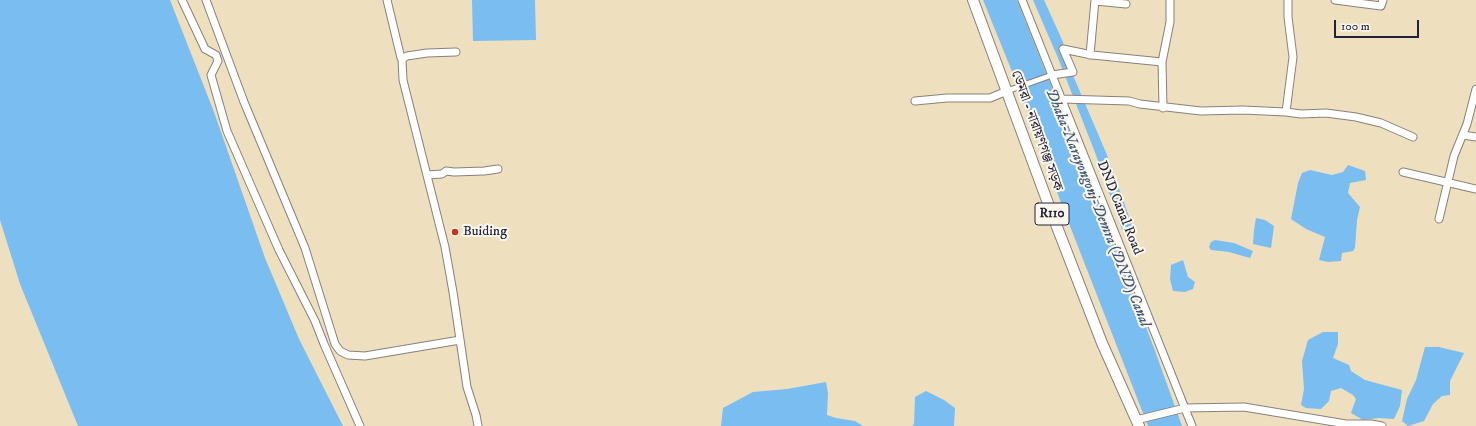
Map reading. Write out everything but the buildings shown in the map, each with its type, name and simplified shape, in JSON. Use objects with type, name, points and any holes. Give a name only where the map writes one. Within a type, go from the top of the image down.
[{"type":"main road","name":"ডেমরা - নারায়ণগঞ্জ সড়ক","points":[[973,0],[1099,336],[1137,423]]},
{"type":"street","points":[[182,0],[205,49],[216,55],[218,62],[211,75],[227,131],[279,250],[315,321],[360,426]]},
{"type":"street","points":[[206,0],[238,89],[306,248],[335,344],[340,351],[348,355],[365,356],[460,340]]},
{"type":"street","points":[[387,0],[400,58],[402,59],[403,80],[445,247],[467,387],[478,426]]},
{"type":"street","name":"DND Canal Road","points":[[1022,0],[1192,426]]},
{"type":"street","points":[[1163,108],[1162,62],[1170,22],[1170,0]]},
{"type":"street","points":[[1286,112],[1293,56],[1288,17],[1288,0]]},
{"type":"street","points":[[1336,0],[1381,6],[1383,0]]},
{"type":"street","points":[[1090,55],[1095,1],[1126,4]]},
{"type":"street","points":[[915,101],[947,98],[990,98],[1052,75],[1073,72],[1063,49],[1090,55],[1162,62]]},
{"type":"street","points":[[402,59],[407,56],[426,53],[456,52]]},
{"type":"street","points":[[1439,219],[1454,156],[1463,135],[1476,89]]},
{"type":"street","points":[[1062,99],[1130,100],[1140,104],[1163,108],[1201,112],[1242,110],[1300,114],[1326,113],[1356,117],[1381,123],[1413,137]]},
{"type":"street","points":[[1463,135],[1476,137]]},
{"type":"street","points":[[427,175],[442,174],[446,171],[484,171],[498,169]]},
{"type":"street","points":[[1403,172],[1448,184],[1476,189]]},
{"type":"street","points":[[1137,423],[1185,408],[1244,407],[1346,424],[1371,424],[1382,426]]},
{"type":"water","points":[[0,0],[170,0],[214,112],[265,258],[299,339],[343,426],[78,426],[20,284],[0,220]]},
{"type":"water","points":[[472,0],[535,0],[536,40],[473,41]]},
{"type":"water","name":"Dhaka-Narayongonj-Demra (DND) Canal","points":[[983,0],[1017,0],[1104,218],[1182,426],[1148,426],[1061,203],[1033,123]]},
{"type":"water","points":[[1033,0],[1044,0],[1063,42],[1069,66],[1107,155],[1132,225],[1122,230],[1096,155],[1058,58]]},
{"type":"water","points":[[1348,165],[1365,171],[1366,180],[1350,183],[1348,193],[1360,207],[1357,220],[1355,248],[1353,251],[1342,253],[1341,261],[1328,262],[1319,260],[1325,237],[1306,229],[1291,219],[1298,183],[1302,173],[1310,170],[1332,175],[1343,172]]},
{"type":"water","points":[[1256,218],[1265,220],[1274,226],[1271,248],[1253,244]]},
{"type":"water","points":[[1215,240],[1234,243],[1253,251],[1250,258],[1229,252],[1211,250],[1209,247],[1211,242]]},
{"type":"water","points":[[1183,260],[1188,277],[1195,282],[1193,289],[1185,292],[1173,291],[1170,279],[1171,265]]},
{"type":"water","points":[[1323,332],[1338,332],[1338,344],[1333,358],[1349,365],[1351,371],[1365,380],[1402,390],[1400,406],[1394,419],[1379,418],[1363,420],[1351,413],[1356,399],[1353,395],[1341,388],[1331,391],[1329,401],[1321,409],[1306,408],[1301,405],[1304,389],[1302,361],[1308,340]]},
{"type":"water","points":[[1425,347],[1439,347],[1464,353],[1450,381],[1450,395],[1442,396],[1433,404],[1424,421],[1408,426],[1402,421],[1407,399],[1416,380]]},
{"type":"water","points":[[826,382],[828,393],[827,415],[855,421],[863,426],[721,426],[723,408],[753,392],[787,389]]},
{"type":"water","points":[[926,391],[944,400],[955,408],[954,426],[912,426],[914,424],[915,397]]},
{"type":"place","name":"Buiding","points":[[455,232]]}]
